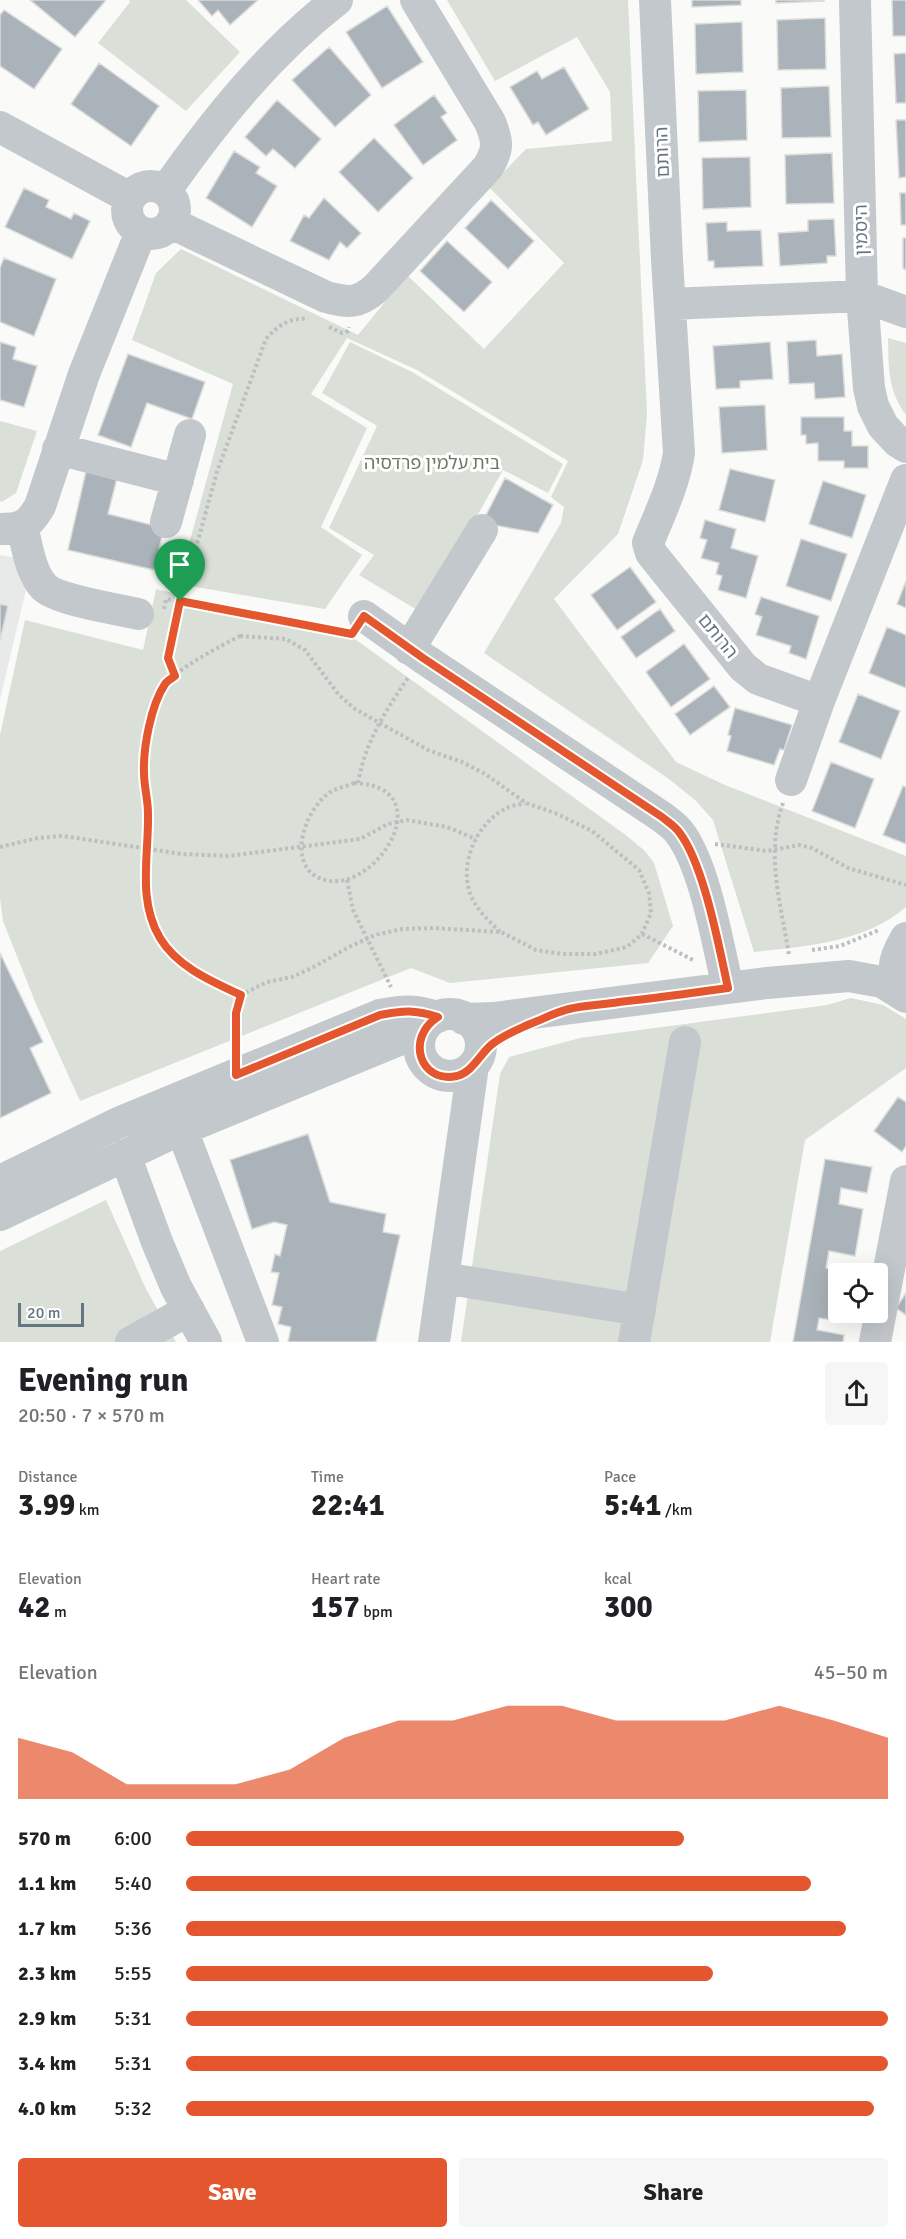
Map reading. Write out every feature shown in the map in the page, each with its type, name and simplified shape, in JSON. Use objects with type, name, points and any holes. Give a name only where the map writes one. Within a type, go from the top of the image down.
[{"type":"street","points":[[166,190],[225,109],[256,74],[288,42],[337,0]]},
{"type":"street","points":[[171,223],[326,297],[347,302],[364,298],[375,289],[488,167],[498,141],[490,122],[416,0]]},
{"type":"street","name":"הרותם","points":[[656,0],[669,304],[679,453],[669,491],[648,543],[651,553],[743,667],[758,679],[819,701]]},
{"type":"street","name":"היסמין","points":[[855,0],[862,296],[869,388],[873,406],[884,426],[898,442],[906,447]]},
{"type":"street","points":[[0,127],[130,198]]},
{"type":"street","points":[[150,185],[166,190],[175,204],[176,212],[171,223],[164,231],[141,232],[130,222],[127,214],[130,198],[135,192],[150,185]]},
{"type":"street","points":[[138,614],[58,595],[44,587],[11,527],[32,520],[40,506],[84,374],[141,232]]},
{"type":"street","points":[[669,304],[862,296],[906,312]]},
{"type":"street","points":[[166,522],[190,435]]},
{"type":"street","points":[[58,449],[178,480]]},
{"type":"street","points":[[791,780],[819,701],[906,480]]},
{"type":"street","points":[[416,654],[482,530]]},
{"type":"street","points":[[364,616],[416,654],[662,817],[679,831],[690,849],[702,881],[727,982]]},
{"type":"street","points":[[849,976],[882,963],[902,945]]},
{"type":"street","points":[[902,945],[894,973],[897,984],[905,997]]},
{"type":"street","points":[[0,1181],[118,1123],[380,1015],[432,1019],[494,1018],[568,1009],[727,982],[794,981],[849,976],[882,982],[905,997]]},
{"type":"street","points":[[319,1075],[348,1067],[417,1064],[433,1071],[456,1076],[466,1072],[492,1044],[506,1035],[568,1009]]},
{"type":"street","points":[[432,1019],[420,1041],[420,1051],[423,1061],[433,1071],[456,1106],[463,1145]]},
{"type":"street","points":[[0,1215],[182,1130],[319,1075],[432,1019],[476,1028],[481,1048],[476,1062],[434,1342]]},
{"type":"street","points":[[634,1342],[685,1042]]},
{"type":"street","points":[[182,1130],[264,1342]]},
{"type":"street","points":[[126,1155],[157,1242],[176,1287],[207,1342]]},
{"type":"street","points":[[875,1342],[905,1181]]},
{"type":"street","points":[[443,1278],[640,1310]]},
{"type":"street","points":[[131,1342],[189,1310]]},
{"type":"path","points":[[324,324],[342,333],[348,331],[357,300]]},
{"type":"path","points":[[175,676],[168,658],[180,601],[217,472],[266,339],[275,328],[286,322],[302,318],[314,320]]},
{"type":"path","points":[[138,614],[162,620],[166,599],[352,634],[364,616]]},
{"type":"path","points":[[241,995],[203,977],[177,957],[162,941],[147,906],[148,812],[144,772],[147,739],[156,705],[165,683],[211,650],[240,636],[286,639],[305,650],[339,694],[355,709],[428,750],[462,762],[485,774],[526,803],[555,813],[592,831],[639,870],[649,893],[651,913],[642,934],[627,947],[596,954],[562,954],[536,950],[501,932],[480,911],[470,895],[467,876],[469,853],[479,832],[494,816],[508,807],[526,803]]},
{"type":"path","points":[[358,783],[368,748],[379,723],[416,654]]},
{"type":"path","points":[[791,780],[781,808],[773,850],[794,981]]},
{"type":"path","points":[[358,783],[372,784],[389,794],[396,807],[397,822],[398,828],[391,844],[374,862],[350,880],[338,882],[324,880],[313,875],[301,858],[305,828],[316,808],[331,792],[358,783]]},
{"type":"path","points":[[0,847],[38,838],[63,836],[182,854],[218,856],[360,839],[388,824],[407,820],[447,827],[476,838]]},
{"type":"path","points":[[690,849],[709,843],[750,850],[773,850],[799,845],[812,848],[854,870],[906,885]]},
{"type":"path","points":[[346,880],[353,910],[367,939],[432,1019]]},
{"type":"path","points":[[236,1075],[236,1013],[241,995],[267,982],[312,968],[367,939],[402,929],[434,928],[501,932]]},
{"type":"path","points":[[642,934],[727,982]]},
{"type":"shaded area","points":[[0,555],[17,558],[26,590],[0,699]]},
{"type":"green space","points":[[129,0],[186,0],[240,52],[186,111],[98,43],[130,2]]},
{"type":"green space","points":[[447,0],[628,0],[647,414],[643,460],[618,534],[554,599],[676,762],[725,785],[906,856],[906,907],[890,919],[872,928],[834,941],[754,952],[713,820],[696,801],[669,779],[484,653],[561,523],[564,507],[551,497],[568,461],[417,370],[347,338],[311,394],[367,428],[321,527],[362,555],[325,609],[178,584],[233,384],[132,340],[156,273],[181,249],[358,335],[407,275],[484,349],[564,263],[489,187],[526,149],[612,141],[610,92],[577,37],[495,81]]},
{"type":"green space","points":[[888,338],[906,343],[906,415],[892,387]]},
{"type":"green space","name":"בית עלמין פרדסיה","points":[[350,342],[412,372],[563,464],[548,493],[503,470],[422,613],[359,575],[374,555],[329,528],[377,426],[322,393]]},
{"type":"green space","points":[[0,421],[37,431],[16,493],[2,502],[0,501]]},
{"type":"green space","points":[[156,589],[348,634],[627,836],[645,851],[654,863],[673,926],[648,963],[450,983],[411,968],[80,1101],[36,1004],[3,921],[0,898],[0,735],[25,620],[143,650]]},
{"type":"green space","points":[[851,998],[883,1005],[906,1019],[906,1068],[805,1140],[770,1342],[461,1342],[500,1074],[509,1057],[580,1038],[827,1005]]},
{"type":"green space","points":[[106,1200],[146,1289],[176,1342],[0,1342],[0,1251]]},
{"type":"building","points":[[30,0],[106,0],[75,37]]},
{"type":"building","points":[[198,0],[258,0],[230,25],[218,10],[212,16]]},
{"type":"building","points":[[692,0],[741,0],[741,5],[692,7]]},
{"type":"building","points":[[776,0],[824,0],[824,1],[776,3]]},
{"type":"building","points":[[892,0],[906,0],[906,36],[893,36]]},
{"type":"building","points":[[387,6],[423,62],[382,88],[346,32]]},
{"type":"building","points":[[4,10],[62,49],[34,89],[0,66],[0,15]]},
{"type":"building","points":[[825,18],[826,69],[778,70],[777,20]]},
{"type":"building","points":[[742,22],[743,72],[696,74],[695,24]]},
{"type":"building","points":[[329,47],[371,95],[335,127],[292,80]]},
{"type":"building","points":[[906,53],[906,103],[896,103],[894,54]]},
{"type":"building","points":[[99,63],[159,106],[131,146],[71,104]]},
{"type":"building","points":[[564,67],[589,109],[546,135],[538,122],[533,125],[510,87],[537,71],[542,79]]},
{"type":"building","points":[[829,86],[831,137],[782,138],[781,88]]},
{"type":"building","points":[[746,90],[747,140],[699,142],[698,91]]},
{"type":"building","points":[[434,95],[447,113],[441,117],[457,140],[423,165],[394,125]]},
{"type":"building","points":[[277,100],[321,139],[295,168],[273,149],[266,156],[245,137]]},
{"type":"building","points":[[896,120],[906,120],[906,177],[899,178]]},
{"type":"building","points":[[374,138],[413,178],[378,212],[339,172]]},
{"type":"building","points":[[234,151],[260,167],[256,173],[277,186],[252,227],[206,198]]},
{"type":"building","points":[[832,153],[834,203],[786,204],[785,155]]},
{"type":"building","points":[[750,157],[751,207],[703,209],[702,158]]},
{"type":"building","points":[[24,188],[49,200],[46,207],[71,219],[74,213],[90,221],[72,259],[5,227]]},
{"type":"building","points":[[900,193],[906,193],[906,225],[901,225]]},
{"type":"building","points":[[324,198],[361,233],[347,248],[340,242],[329,260],[290,241],[304,215],[309,218]]},
{"type":"building","points":[[491,200],[534,241],[508,269],[465,228]]},
{"type":"building","points":[[834,219],[836,256],[827,256],[827,263],[780,266],[778,233],[808,231],[808,220]]},
{"type":"building","points":[[727,222],[727,231],[761,230],[763,266],[714,268],[714,261],[708,261],[706,223]]},
{"type":"building","points":[[903,238],[906,238],[906,270],[903,268]]},
{"type":"building","points":[[447,241],[492,282],[464,312],[420,271]]},
{"type":"building","points":[[4,258],[56,279],[34,336],[0,322],[0,268]]},
{"type":"building","points":[[816,340],[817,356],[842,354],[845,397],[815,399],[814,383],[789,384],[787,342]]},
{"type":"building","points":[[0,342],[16,347],[13,359],[37,366],[24,407],[0,400]]},
{"type":"building","points":[[770,342],[773,379],[740,381],[740,388],[716,389],[713,346]]},
{"type":"building","points":[[128,354],[205,382],[192,419],[147,403],[131,447],[98,435]]},
{"type":"building","points":[[765,405],[767,450],[722,453],[719,407]]},
{"type":"building","points":[[801,417],[844,417],[844,431],[852,431],[852,446],[868,446],[868,468],[844,468],[844,461],[818,461],[818,443],[806,444],[806,435],[801,435]]},
{"type":"building","points":[[87,467],[118,474],[108,514],[164,528],[154,570],[68,550]]},
{"type":"building","points":[[730,469],[775,480],[765,522],[719,510]]},
{"type":"building","points":[[505,478],[553,505],[538,533],[482,523]]},
{"type":"building","points":[[823,481],[866,495],[852,538],[809,524]]},
{"type":"building","points":[[705,520],[736,529],[731,548],[758,556],[746,598],[718,590],[722,576],[716,574],[719,563],[701,558],[707,540],[700,538]]},
{"type":"building","points":[[801,539],[847,554],[831,601],[786,586]]},
{"type":"building","points":[[630,567],[656,602],[617,630],[591,595]]},
{"type":"building","points":[[906,581],[906,608],[897,604]]},
{"type":"building","points":[[761,597],[819,616],[806,659],[789,653],[791,646],[756,635],[762,617],[755,614]]},
{"type":"building","points":[[0,604],[8,606],[0,641]]},
{"type":"building","points":[[660,609],[675,631],[636,658],[621,637]]},
{"type":"building","points":[[887,627],[906,635],[906,688],[869,673]]},
{"type":"building","points":[[684,644],[710,679],[671,707],[646,672]]},
{"type":"building","points":[[714,686],[730,707],[690,735],[675,714]]},
{"type":"building","points":[[858,694],[900,711],[881,759],[839,742]]},
{"type":"building","points":[[735,708],[792,725],[784,750],[780,749],[774,765],[727,751],[731,736],[728,735]]},
{"type":"building","points":[[831,762],[874,779],[855,828],[812,811]]},
{"type":"building","points":[[903,786],[906,787],[906,844],[883,835]]},
{"type":"building","points":[[0,953],[43,1042],[30,1048],[51,1093],[0,1118]]},
{"type":"building","points":[[898,1097],[906,1102],[906,1146],[902,1152],[874,1131]]},
{"type":"building","points":[[308,1134],[330,1202],[386,1214],[383,1232],[400,1235],[376,1342],[288,1342],[291,1327],[278,1324],[282,1307],[272,1305],[279,1273],[271,1272],[275,1254],[280,1256],[287,1225],[274,1222],[252,1229],[230,1160]]},
{"type":"building","points":[[825,1159],[872,1167],[867,1193],[841,1188],[839,1204],[863,1209],[855,1256],[829,1251],[826,1268],[828,1268],[828,1319],[819,1318],[817,1330],[844,1335],[843,1342],[793,1342]]},
{"type":"building","points":[[906,1293],[906,1315],[896,1308]]},
{"type":"route","points":[[180,601],[352,634],[364,616],[423,658],[662,817],[679,831],[690,849],[702,881],[728,988],[568,1009],[506,1035],[492,1044],[466,1072],[456,1076],[438,1074],[429,1069],[423,1061],[420,1041],[423,1030],[429,1022],[438,1017],[418,1011],[403,1010],[380,1015],[236,1075],[236,1013],[241,995],[203,977],[177,957],[162,941],[147,906],[148,812],[144,772],[147,739],[156,705],[165,683],[175,676],[168,658],[180,601]]}]
